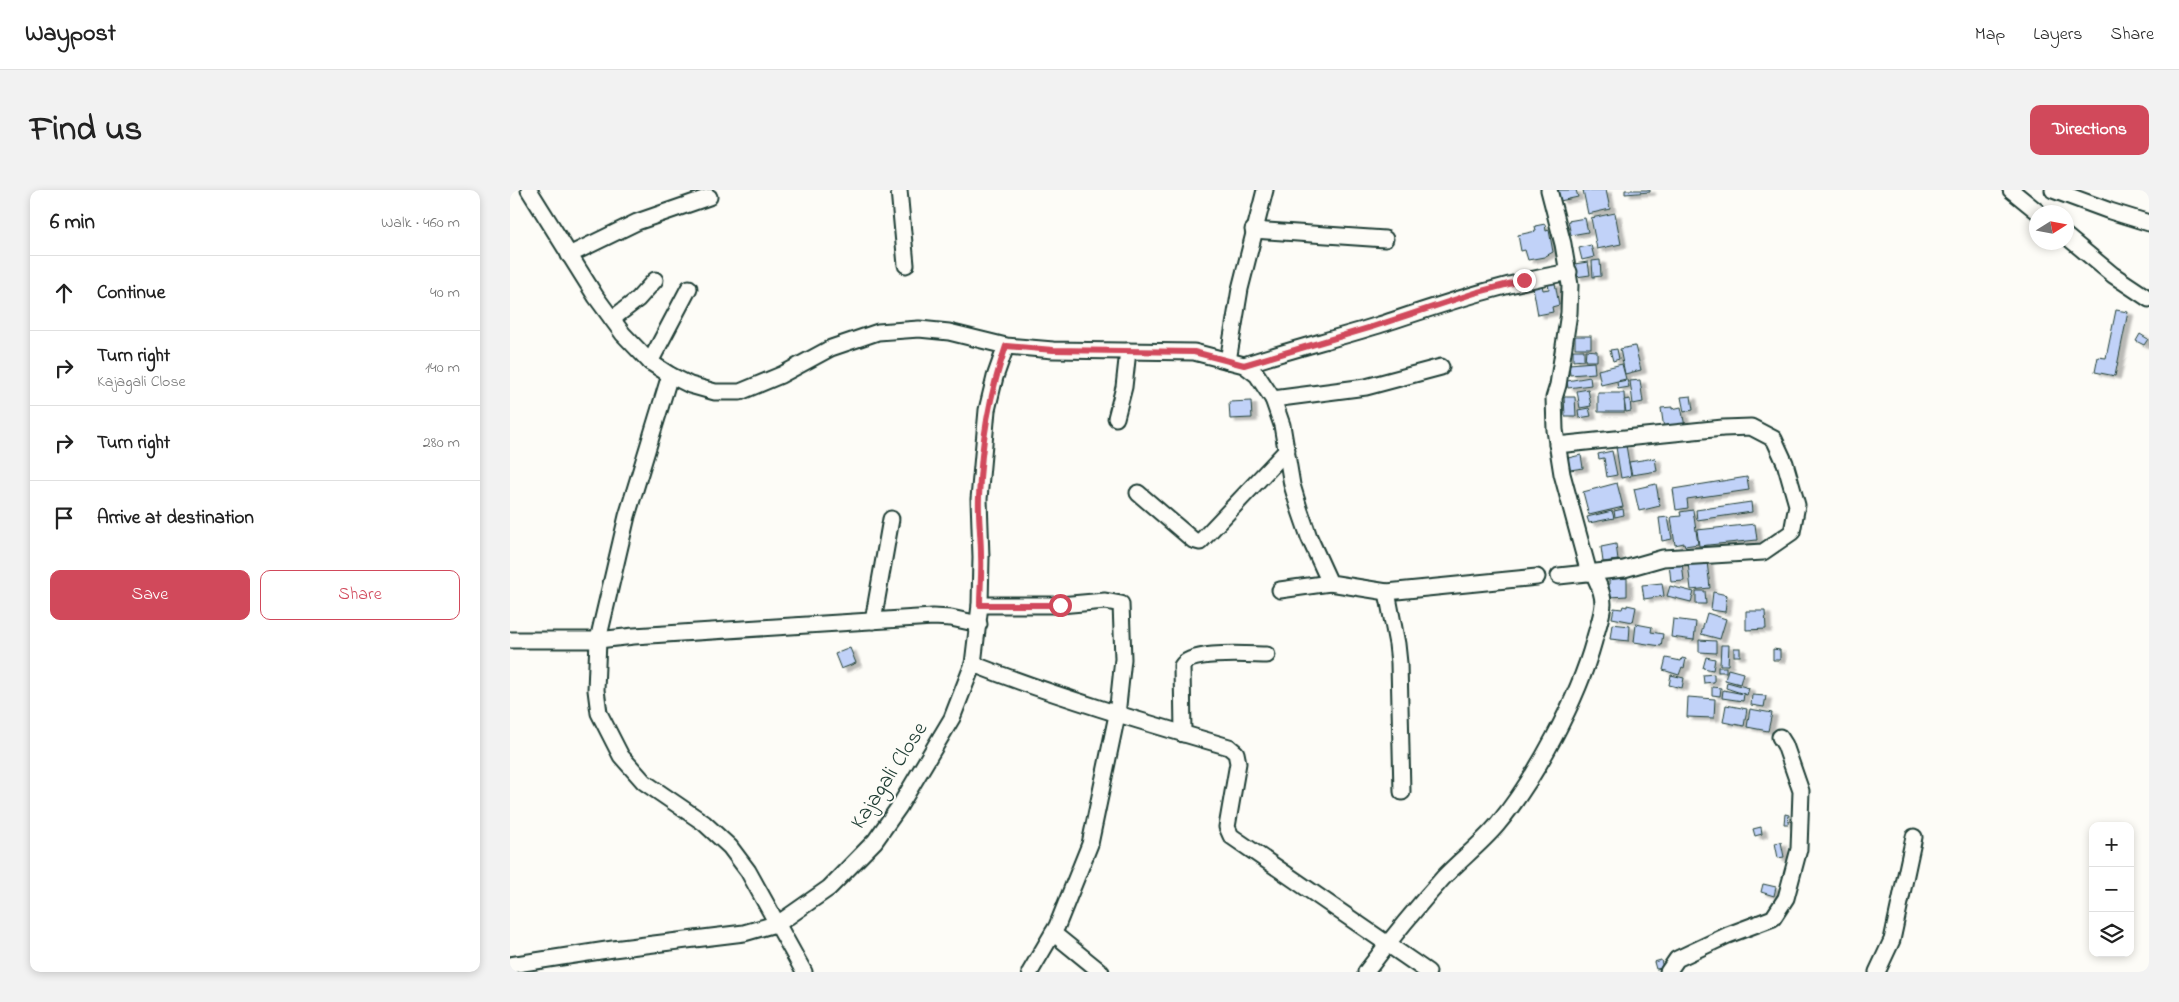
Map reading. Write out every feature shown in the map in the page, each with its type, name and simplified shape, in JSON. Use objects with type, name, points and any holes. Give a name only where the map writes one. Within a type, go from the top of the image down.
[{"type":"street","points":[[529,190],[569,255],[623,334],[650,362],[670,375],[690,385],[715,392],[740,392],[781,375],[831,348],[878,332],[918,329],[949,332],[1006,346],[1194,352],[1244,365],[1257,375],[1273,399],[1282,425],[1292,485],[1299,508],[1309,537],[1330,583]]},
{"type":"street","points":[[899,190],[906,265]]},
{"type":"street","points":[[1228,361],[1240,289],[1253,230],[1265,190]]},
{"type":"street","points":[[1366,972],[1387,943],[1443,879],[1496,825],[1519,795],[1539,762],[1582,678],[1603,603],[1600,586],[1592,576],[1562,474],[1557,446],[1554,398],[1558,385],[1569,313],[1569,272],[1548,190]]},
{"type":"street","points":[[2011,190],[2029,205]]},
{"type":"street","points":[[2053,190],[2110,212],[2149,223]]},
{"type":"street","points":[[569,255],[637,222],[709,197]]},
{"type":"street","points":[[1253,230],[1385,239]]},
{"type":"street","points":[[2074,242],[2114,275],[2149,299]]},
{"type":"street","points":[[1244,365],[1372,327],[1478,292],[1524,280],[1569,272]]},
{"type":"street","points":[[612,319],[638,299],[655,280]]},
{"type":"street","points":[[650,362],[689,288]]},
{"type":"street","name":"Kajagali Close","points":[[510,965],[612,949],[744,933],[778,923],[829,888],[875,841],[899,807],[952,718],[973,664],[980,605],[979,499],[985,428],[987,410],[995,377],[1006,346]]},
{"type":"street","points":[[1116,418],[1124,387],[1128,351]]},
{"type":"street","points":[[1273,399],[1366,387],[1441,367]]},
{"type":"street","points":[[670,375],[627,516],[598,640],[596,690],[599,713],[621,756],[644,782],[704,822],[730,847],[748,871],[804,972]]},
{"type":"street","points":[[1557,446],[1751,426],[1774,439],[1785,464],[1796,505],[1792,532],[1763,552],[1663,558],[1592,576],[1559,576]]},
{"type":"street","points":[[1138,493],[1193,540],[1200,542],[1287,450]]},
{"type":"street","points":[[873,621],[891,519]]},
{"type":"street","points":[[1280,590],[1330,583],[1387,592],[1537,577]]},
{"type":"street","points":[[1387,592],[1399,663],[1402,792]]},
{"type":"street","points":[[980,605],[1060,605],[1105,601],[1121,604],[1123,659],[1117,715],[1090,844],[1053,933],[1030,972]]},
{"type":"street","points":[[510,640],[598,640],[728,629],[933,616],[979,624]]},
{"type":"street","points":[[1183,734],[1182,666],[1185,661],[1191,658],[1225,655],[1267,655]]},
{"type":"street","points":[[973,664],[1117,715],[1229,747],[1236,753],[1238,763],[1227,827],[1231,836],[1428,972]]},
{"type":"street","points":[[1668,972],[1677,959],[1728,935],[1773,918],[1786,898],[1799,849],[1800,791],[1785,745],[1780,737]]},
{"type":"street","points":[[1877,972],[1892,940],[1914,837]]},
{"type":"street","points":[[1053,933],[1101,972]]},
{"type":"building","points":[[1558,190],[1576,190],[1578,197],[1560,201]]},
{"type":"building","points":[[1583,190],[1606,190],[1610,209],[1588,214]]},
{"type":"building","points":[[1625,190],[1650,190],[1650,192],[1625,194]]},
{"type":"building","points":[[1615,213],[1621,244],[1597,249],[1591,218]]},
{"type":"building","points":[[1585,218],[1588,232],[1571,235],[1568,221]]},
{"type":"building","points":[[1545,224],[1546,231],[1549,230],[1553,252],[1544,257],[1528,260],[1525,250],[1521,251],[1518,235],[1536,231],[1535,226]]},
{"type":"building","points":[[1591,245],[1594,257],[1582,260],[1579,248]]},
{"type":"building","points":[[1600,260],[1601,276],[1593,277],[1592,261]]},
{"type":"building","points":[[1588,262],[1590,275],[1576,277],[1574,264]]},
{"type":"building","points":[[1555,283],[1559,305],[1552,307],[1553,312],[1538,315],[1533,287],[1542,285],[1543,290],[1549,289],[1548,284]]},
{"type":"building","points":[[2116,310],[2128,312],[2115,376],[2095,372],[2098,357],[2106,358]]},
{"type":"building","points":[[2140,334],[2148,339],[2144,345],[2136,341]]},
{"type":"building","points":[[1575,336],[1591,336],[1591,348],[1575,348]]},
{"type":"building","points":[[1635,346],[1641,370],[1625,374],[1620,349]]},
{"type":"building","points":[[1617,349],[1619,359],[1613,361],[1610,350]]},
{"type":"building","points":[[1573,350],[1584,350],[1584,360],[1573,361]]},
{"type":"building","points":[[1586,350],[1597,351],[1597,361],[1585,361]]},
{"type":"building","points":[[1594,362],[1595,373],[1570,375],[1569,364]]},
{"type":"building","points":[[1622,364],[1626,379],[1601,385],[1598,370]]},
{"type":"building","points":[[1590,377],[1591,385],[1568,388],[1567,381]]},
{"type":"building","points":[[1627,380],[1629,387],[1618,389],[1617,382]]},
{"type":"building","points":[[1640,380],[1643,402],[1633,404],[1630,381]]},
{"type":"building","points":[[1588,389],[1591,406],[1580,408],[1577,391]]},
{"type":"building","points":[[1598,393],[1624,393],[1625,412],[1598,412]]},
{"type":"building","points":[[1691,396],[1693,410],[1684,412],[1681,397]]},
{"type":"building","points":[[1564,397],[1575,397],[1576,416],[1565,416]]},
{"type":"building","points":[[1630,399],[1631,411],[1626,412],[1624,400]]},
{"type":"building","points":[[1251,401],[1252,418],[1230,419],[1229,402]]},
{"type":"building","points":[[1672,407],[1672,409],[1681,407],[1685,426],[1664,429],[1661,408]]},
{"type":"building","points":[[1589,408],[1591,416],[1579,418],[1578,410]]},
{"type":"building","points":[[1626,445],[1631,476],[1621,478],[1616,447]]},
{"type":"building","points":[[1612,451],[1617,475],[1607,477],[1604,458],[1599,459],[1598,454]]},
{"type":"building","points":[[1581,455],[1583,468],[1570,470],[1568,458]]},
{"type":"building","points":[[1655,458],[1657,471],[1632,475],[1629,462]]},
{"type":"building","points":[[1747,477],[1749,490],[1687,499],[1688,508],[1676,510],[1673,489]]},
{"type":"building","points":[[1617,483],[1623,507],[1589,515],[1583,492]]},
{"type":"building","points":[[1656,484],[1660,506],[1639,511],[1634,489]]},
{"type":"building","points":[[1751,502],[1752,512],[1697,520],[1696,510]]},
{"type":"building","points":[[1623,509],[1624,515],[1615,517],[1614,511]]},
{"type":"building","points":[[1693,510],[1698,544],[1685,546],[1684,543],[1675,545],[1671,517],[1681,516],[1680,512]]},
{"type":"building","points":[[1612,511],[1614,518],[1589,523],[1587,517]]},
{"type":"building","points":[[1668,517],[1672,539],[1662,541],[1659,518]]},
{"type":"building","points":[[1755,524],[1757,540],[1699,546],[1697,530]]},
{"type":"building","points":[[1616,544],[1618,560],[1603,562],[1601,547]]},
{"type":"building","points":[[1707,561],[1710,588],[1691,590],[1688,563]]},
{"type":"building","points":[[1682,562],[1684,581],[1671,582],[1669,563]]},
{"type":"building","points":[[1627,578],[1627,596],[1609,597],[1609,579]]},
{"type":"building","points":[[1662,583],[1664,596],[1644,599],[1642,585]]},
{"type":"building","points":[[1670,586],[1694,592],[1691,602],[1667,596]]},
{"type":"building","points":[[1696,591],[1705,591],[1706,604],[1696,604]]},
{"type":"building","points":[[1713,592],[1727,595],[1725,612],[1711,610]]},
{"type":"building","points":[[1627,605],[1636,607],[1633,622],[1612,618],[1614,608],[1622,609],[1623,606],[1627,607]]},
{"type":"building","points":[[1746,611],[1765,611],[1766,629],[1746,630]]},
{"type":"building","points":[[1707,613],[1726,619],[1720,639],[1701,634]]},
{"type":"building","points":[[1673,619],[1696,622],[1694,640],[1671,637]]},
{"type":"building","points":[[1612,624],[1630,626],[1629,641],[1610,639]]},
{"type":"building","points":[[1636,624],[1652,627],[1651,632],[1663,634],[1661,646],[1634,642]]},
{"type":"building","points":[[1699,640],[1716,641],[1716,653],[1699,652]]},
{"type":"building","points":[[1721,645],[1729,645],[1728,665],[1720,665]]},
{"type":"building","points":[[850,648],[856,663],[841,669],[835,654]]},
{"type":"building","points":[[1734,648],[1740,648],[1740,656],[1734,656]]},
{"type":"building","points":[[1773,649],[1780,650],[1780,660],[1773,660]]},
{"type":"building","points":[[1706,657],[1715,659],[1713,670],[1703,668]]},
{"type":"building","points":[[1666,658],[1681,661],[1682,658],[1686,659],[1684,668],[1682,667],[1679,675],[1663,670]]},
{"type":"building","points":[[1718,667],[1726,667],[1726,672],[1718,672]]},
{"type":"building","points":[[1728,669],[1743,673],[1740,684],[1725,680]]},
{"type":"building","points":[[1714,674],[1714,682],[1704,683],[1703,675]]},
{"type":"building","points":[[1671,675],[1684,678],[1682,688],[1669,685]]},
{"type":"building","points":[[1727,682],[1749,688],[1747,695],[1726,688]]},
{"type":"building","points":[[1712,687],[1721,688],[1720,696],[1712,695]]},
{"type":"building","points":[[1723,690],[1744,694],[1743,701],[1722,698]]},
{"type":"building","points":[[1752,695],[1766,696],[1764,707],[1751,705]]},
{"type":"building","points":[[1688,697],[1715,699],[1714,718],[1687,717]]},
{"type":"building","points":[[1726,705],[1747,709],[1744,726],[1723,722]]},
{"type":"building","points":[[1750,709],[1772,713],[1768,731],[1747,727]]},
{"type":"building","points":[[1785,814],[1789,815],[1788,824],[1784,824]]},
{"type":"building","points":[[1761,827],[1762,834],[1755,836],[1753,829]]},
{"type":"building","points":[[1781,842],[1784,857],[1778,858],[1775,843]]},
{"type":"building","points":[[1763,884],[1776,887],[1774,896],[1761,892]]},
{"type":"building","points":[[1661,960],[1663,968],[1656,969],[1654,962]]},
{"type":"route","points":[[1060,605],[980,605],[979,499],[987,410],[995,377],[1006,346],[1053,350],[1194,352],[1244,365],[1372,327],[1478,292],[1524,280]]}]
